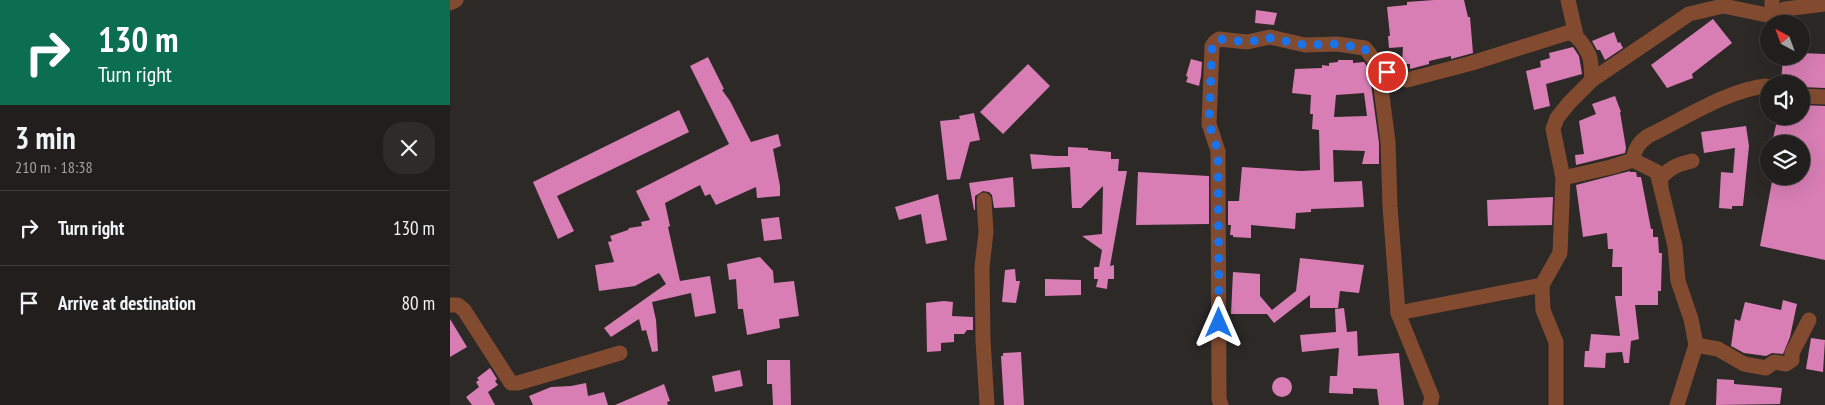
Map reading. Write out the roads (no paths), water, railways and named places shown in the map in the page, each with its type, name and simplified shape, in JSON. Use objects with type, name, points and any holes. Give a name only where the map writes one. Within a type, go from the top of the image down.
[{"type":"street","points":[[450,3],[456,0]]},
{"type":"street","points":[[1568,0],[1576,35],[1589,56],[1592,80]]},
{"type":"street","points":[[1772,0],[1772,15]]},
{"type":"street","points":[[1775,15],[1785,8],[1825,4]]},
{"type":"street","points":[[1556,405],[1556,342],[1544,310],[1542,285],[1560,253],[1563,178],[1553,129],[1558,118],[1569,103],[1592,80],[1689,14],[1723,6],[1767,15]]},
{"type":"street","points":[[1221,405],[1219,399],[1218,151],[1209,124],[1212,46],[1215,42],[1219,39],[1247,42],[1270,38],[1305,45],[1337,44],[1364,48],[1378,65],[1394,77],[1407,80],[1472,63],[1568,33],[1576,35]]},
{"type":"street","points":[[1378,65],[1388,142],[1390,206],[1398,313],[1432,396],[1430,405]]},
{"type":"street","points":[[1633,160],[1635,150],[1640,141],[1648,136],[1708,106],[1751,88],[1760,87]]},
{"type":"street","points":[[1810,96],[1825,97]]},
{"type":"street","points":[[1563,178],[1633,160],[1657,172],[1667,211]]},
{"type":"street","points":[[1677,405],[1696,345],[1678,281],[1675,246],[1660,179],[1667,170],[1676,164],[1692,161]]},
{"type":"street","points":[[984,200],[986,232],[982,266],[983,340],[987,405]]},
{"type":"street","points":[[1398,313],[1542,285]]},
{"type":"street","points":[[450,305],[458,305],[464,310],[511,383],[518,384],[620,353]]},
{"type":"street","points":[[1696,345],[1718,349],[1744,364],[1766,368],[1774,362],[1786,364],[1792,360],[1792,353],[1809,320]]}]
